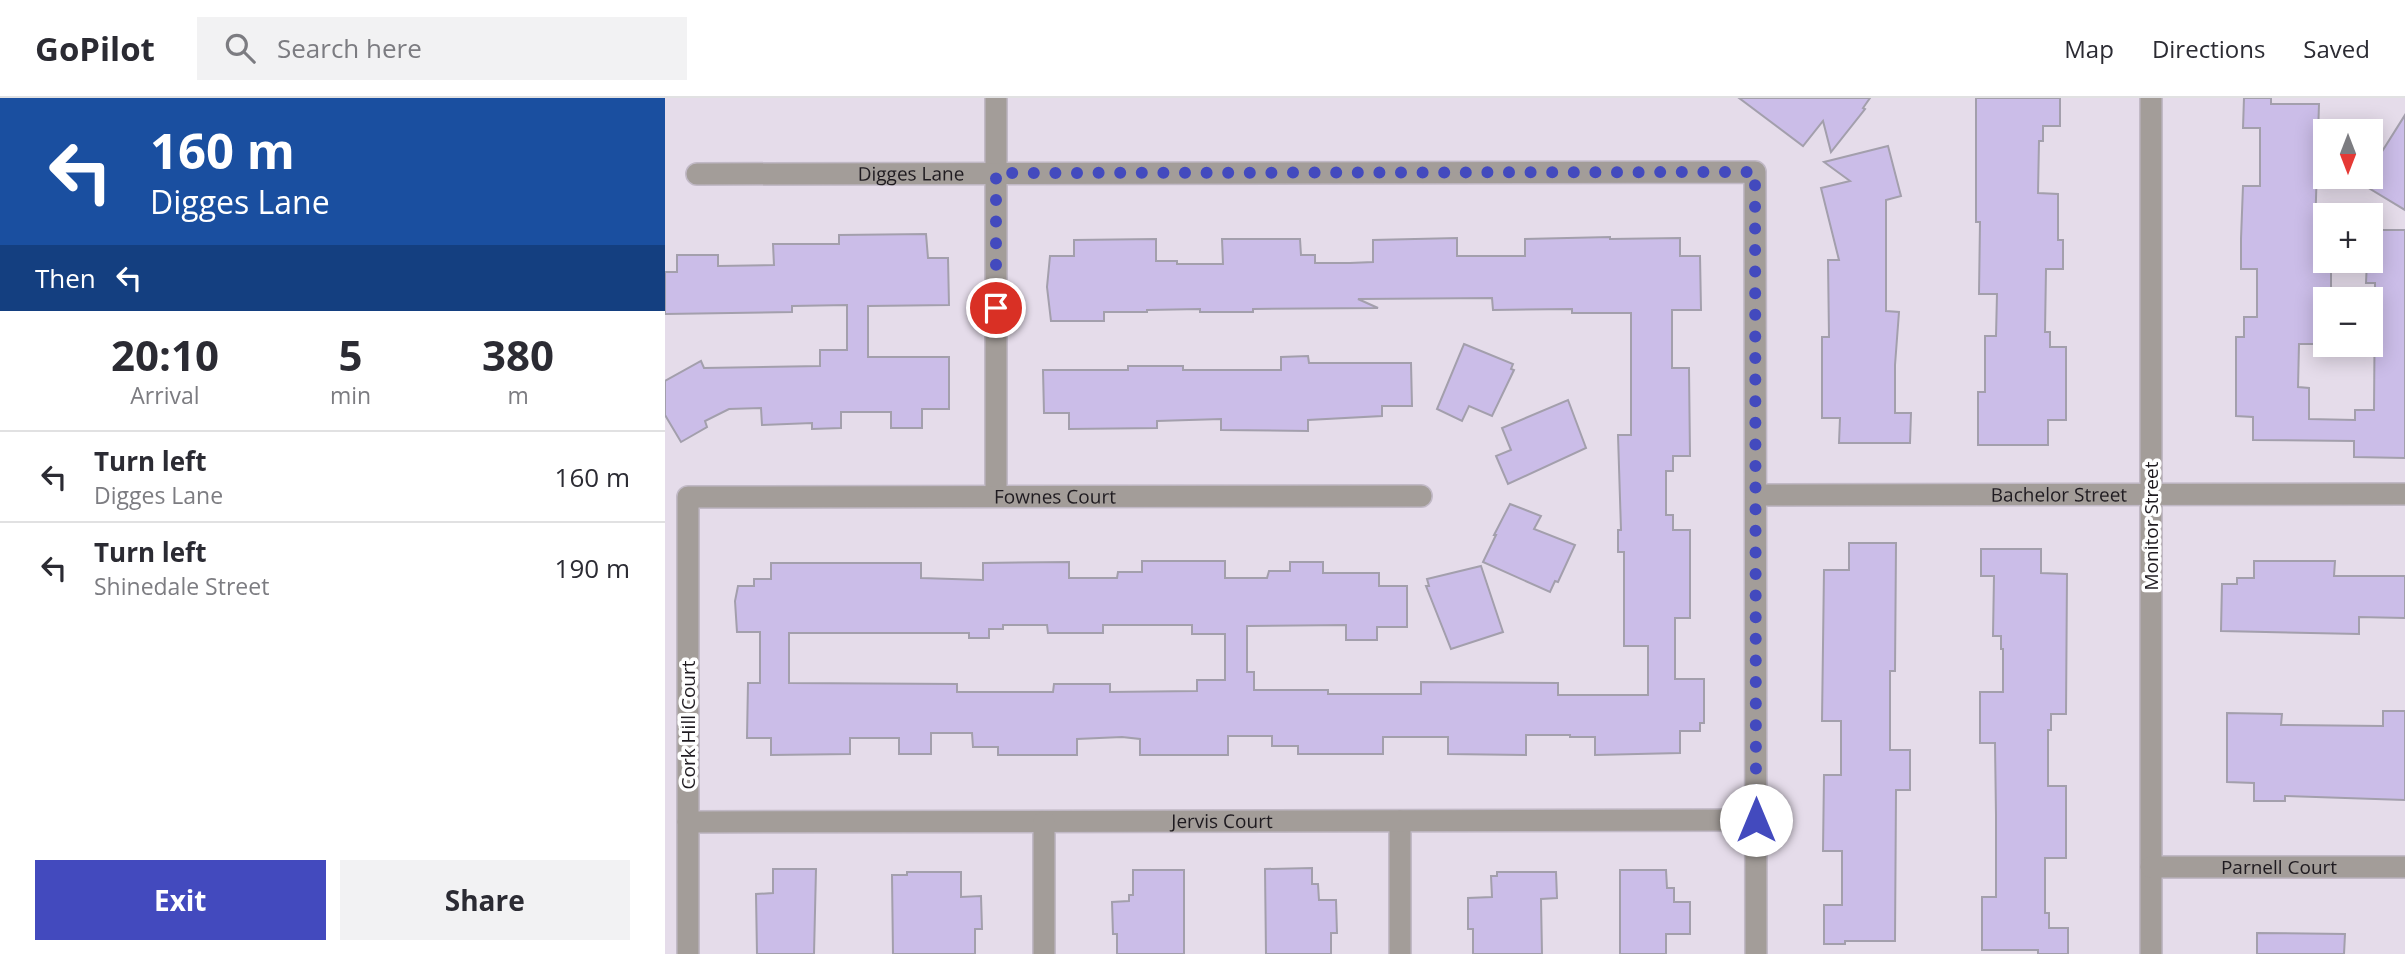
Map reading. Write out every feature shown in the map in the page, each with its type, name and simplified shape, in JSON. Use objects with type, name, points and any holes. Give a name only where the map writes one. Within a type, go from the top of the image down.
[{"type":"street","points":[[996,98],[996,496]]},
{"type":"street","name":"Monitor Street","points":[[2151,98],[2151,954]]},
{"type":"street","name":"Digges Lane","points":[[698,174],[1755,172],[1756,495]]},
{"type":"street","name":"Bachelor Street","points":[[1756,495],[2405,494]]},
{"type":"street","points":[[1756,495],[1756,954]]},
{"type":"street","name":"Fownes Court","points":[[688,496],[1422,496]]},
{"type":"street","name":"Cork Hill Court","points":[[688,496],[688,954]]},
{"type":"street","name":"Jervis Court","points":[[688,822],[1756,820]]},
{"type":"street","points":[[1400,821],[1400,954]]},
{"type":"street","points":[[1044,822],[1044,954]]},
{"type":"street","name":"Parnell Court","points":[[2151,867],[2405,867]]},
{"type":"building","points":[[1739,98],[1870,98],[1863,108],[1865,109],[1831,152],[1823,121],[1803,146]]},
{"type":"building","points":[[1976,98],[2060,98],[2060,126],[2043,126],[2043,141],[2039,141],[2038,193],[2058,194],[2058,240],[2063,240],[2063,269],[2046,269],[2045,332],[2050,332],[2050,347],[2066,347],[2066,420],[2048,420],[2048,445],[1978,445],[1978,392],[1985,392],[1985,336],[1996,336],[1997,294],[1979,294],[1980,222],[1976,222]]},
{"type":"building","points":[[2244,98],[2271,98],[2271,104],[2319,104],[2319,119],[2313,119],[2313,189],[2316,189],[2316,203],[2313,203],[2313,273],[2331,273],[2331,287],[2313,287],[2313,344],[2299,344],[2298,387],[2309,388],[2309,419],[2355,420],[2355,410],[2374,410],[2374,357],[2383,357],[2383,287],[2366,283],[2366,273],[2383,273],[2383,230],[2405,230],[2405,458],[2354,457],[2354,441],[2253,440],[2253,417],[2236,416],[2236,337],[2244,337],[2244,317],[2257,317],[2257,269],[2241,269],[2241,239],[2243,186],[2260,186],[2260,128],[2243,128]]},
{"type":"building","points":[[2405,115],[2405,210],[2370,189],[2383,189],[2383,150]]},
{"type":"building","points":[[1888,146],[1901,196],[1886,200],[1886,311],[1899,312],[1895,413],[1911,413],[1910,443],[1839,443],[1840,418],[1822,418],[1822,337],[1829,337],[1828,260],[1839,260],[1821,188],[1850,181],[1824,162]]},
{"type":"building","points":[[926,234],[928,258],[948,258],[949,305],[868,306],[868,357],[949,357],[949,409],[922,409],[922,428],[891,428],[891,412],[841,412],[841,428],[812,429],[812,423],[762,425],[761,408],[729,409],[705,421],[707,427],[681,442],[665,415],[665,381],[701,361],[704,368],[820,366],[820,350],[847,350],[847,305],[792,306],[792,312],[665,314],[665,272],[677,272],[677,255],[718,255],[718,266],[774,265],[773,244],[839,244],[839,235]]},
{"type":"building","points":[[1457,238],[1457,256],[1525,256],[1525,239],[1680,238],[1680,256],[1700,256],[1701,310],[1672,310],[1672,368],[1689,368],[1690,456],[1673,456],[1673,471],[1666,471],[1666,515],[1673,515],[1673,530],[1690,530],[1690,618],[1675,618],[1675,679],[1704,679],[1704,723],[1700,723],[1700,731],[1680,731],[1680,753],[1595,755],[1595,737],[1526,735],[1526,755],[1448,754],[1448,737],[1383,737],[1383,754],[1298,754],[1298,746],[1272,746],[1272,736],[1228,736],[1228,755],[1140,755],[1140,739],[1122,737],[1077,739],[1077,755],[998,755],[998,747],[973,747],[972,733],[931,733],[931,754],[899,754],[899,738],[850,738],[850,754],[771,755],[771,738],[747,738],[748,683],[760,683],[760,632],[737,632],[735,601],[738,586],[754,586],[754,579],[771,579],[771,563],[921,563],[921,578],[983,580],[983,563],[1069,562],[1069,578],[1117,578],[1118,572],[1142,572],[1142,561],[1225,561],[1225,578],[1267,578],[1269,571],[1290,571],[1290,562],[1323,562],[1323,573],[1379,573],[1379,586],[1407,586],[1407,627],[1377,627],[1377,640],[1346,640],[1346,625],[1247,626],[1247,672],[1254,672],[1254,690],[1328,690],[1328,694],[1421,694],[1421,682],[1558,683],[1558,695],[1648,695],[1648,646],[1624,646],[1624,552],[1618,552],[1618,530],[1621,530],[1618,435],[1631,435],[1631,313],[1572,313],[1572,309],[1493,310],[1492,298],[1358,299],[1378,308],[1253,309],[1253,312],[1147,310],[1104,312],[1104,321],[1051,321],[1047,287],[1050,256],[1074,256],[1074,240],[1156,239],[1156,261],[1223,264],[1222,239],[1300,239],[1301,255],[1315,255],[1315,263],[1350,263],[1373,262],[1373,240]],"holes":[[[1003,625],[1047,625],[1048,633],[1103,633],[1103,625],[1192,625],[1192,634],[1225,634],[1225,680],[1197,680],[1197,691],[1110,692],[1110,684],[1054,684],[1053,692],[957,692],[957,684],[789,683],[789,633],[969,633],[969,638],[989,638],[989,629],[1003,629]]]},
{"type":"building","points":[[1464,344],[1513,364],[1511,369],[1514,370],[1492,416],[1469,406],[1462,421],[1437,409]]},
{"type":"building","points":[[1308,356],[1309,363],[1411,363],[1412,406],[1382,406],[1382,416],[1308,420],[1308,431],[1221,430],[1221,419],[1157,421],[1157,428],[1069,429],[1069,413],[1044,413],[1043,370],[1128,370],[1128,366],[1183,366],[1183,370],[1281,370],[1281,357]]},
{"type":"building","points":[[1568,400],[1586,448],[1508,484],[1496,456],[1511,450],[1502,428]]},
{"type":"building","points":[[1510,504],[1541,516],[1534,529],[1575,545],[1558,582],[1555,581],[1550,592],[1483,562]]},
{"type":"building","points":[[1849,543],[1896,543],[1895,671],[1890,671],[1890,750],[1910,750],[1910,790],[1896,790],[1895,941],[1845,941],[1845,944],[1824,944],[1824,905],[1842,905],[1842,851],[1823,851],[1824,775],[1841,775],[1841,721],[1822,721],[1824,570],[1849,570]]},
{"type":"building","points":[[1981,549],[2041,549],[2041,573],[2067,574],[2066,714],[2051,714],[2051,730],[2048,730],[2048,786],[2066,786],[2066,858],[2045,858],[2045,913],[2049,913],[2049,928],[2068,928],[2068,954],[2038,954],[2038,950],[1982,950],[1982,897],[1996,897],[1996,815],[1995,743],[1980,743],[1980,692],[2003,692],[2003,649],[2001,636],[1993,636],[1994,576],[1981,576]]},
{"type":"building","points":[[2254,561],[2335,561],[2334,576],[2405,576],[2405,618],[2359,617],[2359,634],[2221,631],[2222,584],[2237,584],[2237,578],[2254,578]]},
{"type":"building","points":[[1481,566],[1503,632],[1451,649],[1426,586],[1429,586],[1427,579]]},
{"type":"building","points":[[2383,711],[2405,711],[2405,800],[2285,796],[2285,801],[2254,801],[2254,783],[2227,782],[2227,713],[2282,714],[2281,725],[2383,726]]},
{"type":"building","points":[[1312,868],[1312,884],[1318,884],[1319,900],[1336,900],[1337,933],[1331,933],[1331,954],[1266,954],[1265,869]]},
{"type":"building","points":[[773,869],[816,869],[814,954],[757,954],[756,894],[773,893]]},
{"type":"building","points":[[1133,870],[1184,870],[1184,954],[1117,954],[1112,902],[1129,901],[1129,895],[1133,895]]},
{"type":"building","points":[[1620,870],[1666,870],[1667,888],[1674,888],[1674,902],[1690,902],[1690,934],[1666,934],[1666,954],[1620,954]]},
{"type":"building","points":[[907,872],[961,872],[961,897],[981,896],[982,929],[975,929],[975,954],[893,954],[892,875],[907,875]]},
{"type":"building","points":[[1497,872],[1556,872],[1557,898],[1541,899],[1542,954],[1473,954],[1473,929],[1468,929],[1468,898],[1492,897],[1491,876],[1497,876]]},
{"type":"building","points":[[2257,933],[2345,934],[2344,954],[2257,954]]},
{"type":"route","points":[[996,308],[996,173],[1755,172],[1756,820]]}]
